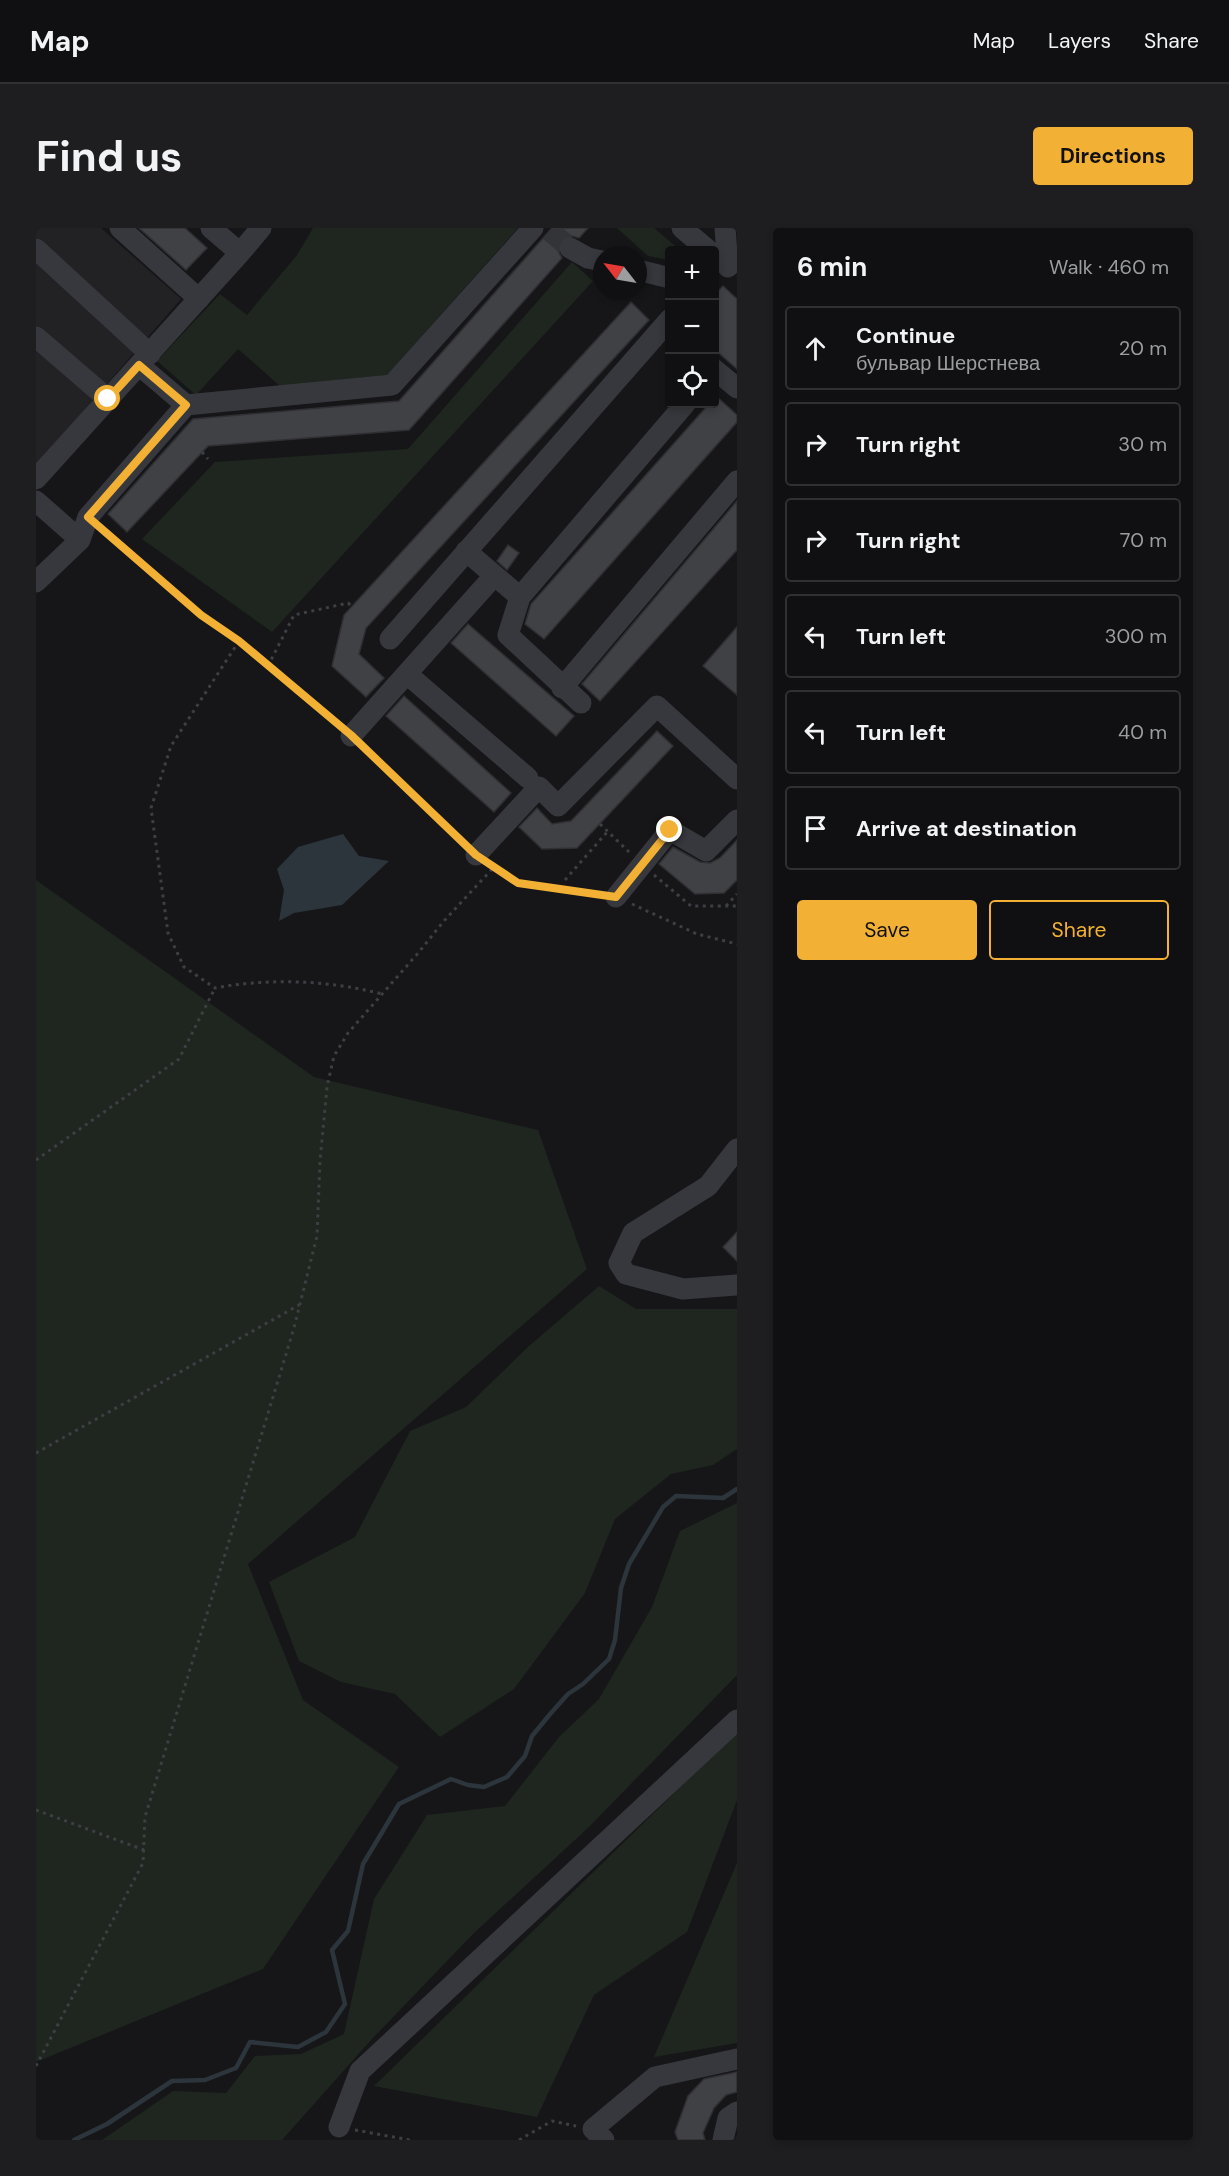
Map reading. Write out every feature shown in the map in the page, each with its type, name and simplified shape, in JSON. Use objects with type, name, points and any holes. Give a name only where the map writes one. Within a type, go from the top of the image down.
[{"type":"street","points":[[120,228],[199,299]]},
{"type":"street","points":[[211,228],[240,253]]},
{"type":"street","points":[[36,479],[261,228]]},
{"type":"street","points":[[682,228],[703,246]]},
{"type":"street","points":[[723,269],[725,228]]},
{"type":"street","points":[[36,582],[80,540],[88,517],[186,405],[393,385],[544,229]]},
{"type":"street","points":[[570,248],[593,259]]},
{"type":"street","points":[[36,249],[186,405]]},
{"type":"street","points":[[647,272],[665,277]]},
{"type":"street","points":[[390,639],[665,328]]},
{"type":"street","points":[[36,337],[108,399]]},
{"type":"street","points":[[719,373],[737,388]]},
{"type":"street","points":[[581,703],[562,688],[508,635],[520,597],[682,408]]},
{"type":"street","points":[[562,688],[737,481]]},
{"type":"street","points":[[36,501],[80,540]]},
{"type":"street","points":[[466,551],[520,597]]},
{"type":"street","points":[[351,735],[494,576]]},
{"type":"street","points":[[407,674],[528,778]]},
{"type":"street","points":[[476,855],[538,787],[558,806],[657,706],[737,779]]},
{"type":"street","points":[[616,897],[670,830],[706,851],[737,820]]},
{"type":"street","points":[[737,1149],[708,1186],[633,1233],[619,1263],[626,1274],[683,1289],[737,1285]]},
{"type":"street","points":[[339,2127],[360,2071],[737,1720]]},
{"type":"street","points":[[598,2135],[655,2077],[737,2059]]},
{"type":"street","points":[[723,2140],[728,2118],[737,2112]]},
{"type":"path","points":[[202,452],[208,459]]},
{"type":"path","points":[[88,517],[192,607],[239,641],[351,735],[476,855],[518,883],[616,897],[697,934],[737,944]]},
{"type":"path","points":[[268,666],[294,615],[348,603],[352,607]]},
{"type":"path","points":[[239,641],[171,746],[151,808],[168,933],[184,967],[214,988],[250,982],[298,982],[358,988],[383,994]]},
{"type":"path","points":[[600,824],[691,906],[737,906]]},
{"type":"path","points":[[565,880],[608,831]]},
{"type":"path","points":[[36,2066],[142,1863],[146,1817],[299,1305],[317,1236],[321,1150],[327,1087],[334,1056],[348,1033],[443,922],[494,867]]},
{"type":"path","points":[[726,906],[737,894]]},
{"type":"path","points":[[36,1160],[179,1059],[214,988]]},
{"type":"path","points":[[36,1452],[299,1305]]},
{"type":"path","points":[[36,1810],[144,1850]]},
{"type":"path","points":[[519,2140],[552,2121],[598,2135]]},
{"type":"path","points":[[339,2127],[410,2140]]},
{"type":"shaded area","points":[[36,228],[101,228],[181,299],[36,465]]},
{"type":"shaded area","points":[[313,228],[518,228],[387,375],[280,386],[238,349],[196,395],[157,361],[220,294],[247,315],[297,255]]},
{"type":"shaded area","points":[[617,228],[654,228],[675,246],[665,246],[665,259],[648,256],[647,246],[637,246]]},
{"type":"shaded area","points":[[572,262],[593,281],[272,632],[142,539],[215,462],[408,449]]},
{"type":"shaded area","points":[[343,834],[359,856],[389,861],[342,905],[294,913],[279,921],[284,890],[277,869],[298,847]]},
{"type":"shaded area","points":[[36,880],[314,1077],[538,1130],[587,1269],[248,1564],[303,1700],[399,1767],[263,1969],[36,2062]]},
{"type":"shaded area","points":[[599,1286],[636,1309],[737,1309],[737,1449],[713,1465],[671,1474],[615,1519],[585,1593],[514,1689],[440,1737],[395,1694],[341,1682],[299,1661],[269,1582],[355,1537],[410,1431],[466,1407],[529,1346]]},
{"type":"shaded area","points":[[737,1503],[737,1675],[589,1827],[474,1933],[371,2040],[282,2140],[102,2140],[173,2091],[226,2093],[255,2056],[301,2054],[344,2034],[374,1899],[427,1815],[505,1806],[559,1737],[599,1699],[652,1607],[680,1531]]},
{"type":"shaded area","points":[[737,1732],[737,1800],[687,1932],[594,1995],[537,2117],[374,2086]]},
{"type":"shaded area","points":[[737,1863],[737,2043],[654,2057]]},
{"type":"building","points":[[139,228],[185,228],[207,248],[186,270]]},
{"type":"building","points":[[552,228],[588,228],[579,238],[569,235],[559,241],[557,249],[562,258],[409,430],[208,446],[127,532],[108,514],[193,419],[399,401]]},
{"type":"building","points":[[723,286],[737,299],[737,369],[719,353],[719,290]]},
{"type":"building","points":[[631,302],[649,320],[366,628],[359,654],[384,678],[366,697],[332,666],[344,615]]},
{"type":"building","points":[[719,399],[737,415],[737,422],[544,639],[525,624],[531,604],[705,408],[719,408]]},
{"type":"building","points":[[737,501],[737,550],[600,701],[582,684]]},
{"type":"building","points":[[508,545],[519,553],[507,570],[497,561]]},
{"type":"building","points":[[468,624],[574,716],[556,736],[451,643]]},
{"type":"building","points":[[737,627],[737,695],[703,666]]},
{"type":"building","points":[[404,696],[511,793],[494,812],[386,716]]},
{"type":"building","points":[[657,731],[673,746],[577,848],[542,849],[519,827],[537,808],[552,824],[571,821]]},
{"type":"building","points":[[737,840],[737,880],[724,893],[695,894],[659,864],[673,847],[700,862],[710,863],[720,858]]},
{"type":"building","points":[[737,1232],[737,1261],[723,1247]]},
{"type":"building","points":[[737,2072],[737,2092],[726,2095],[714,2108],[703,2133],[705,2140],[678,2140],[675,2132],[688,2096],[704,2079]]},
{"type":"waterway","points":[[74,2140],[107,2124],[172,2081],[205,2080],[236,2068],[250,2042],[298,2047],[326,2032],[345,2004],[332,1950],[348,1931],[363,1864],[399,1804],[451,1779],[468,1785],[484,1787],[507,1777],[525,1756],[532,1736],[551,1713],[568,1694],[583,1684],[609,1659],[615,1640],[621,1588],[629,1564],[663,1507],[676,1496],[723,1498],[737,1489]]},
{"type":"tunnel","points":[[550,231],[570,248]]},
{"type":"route","points":[[108,399],[139,365],[186,405],[88,517],[201,615],[239,641],[351,735],[476,855],[518,883],[616,897],[670,830]]}]
